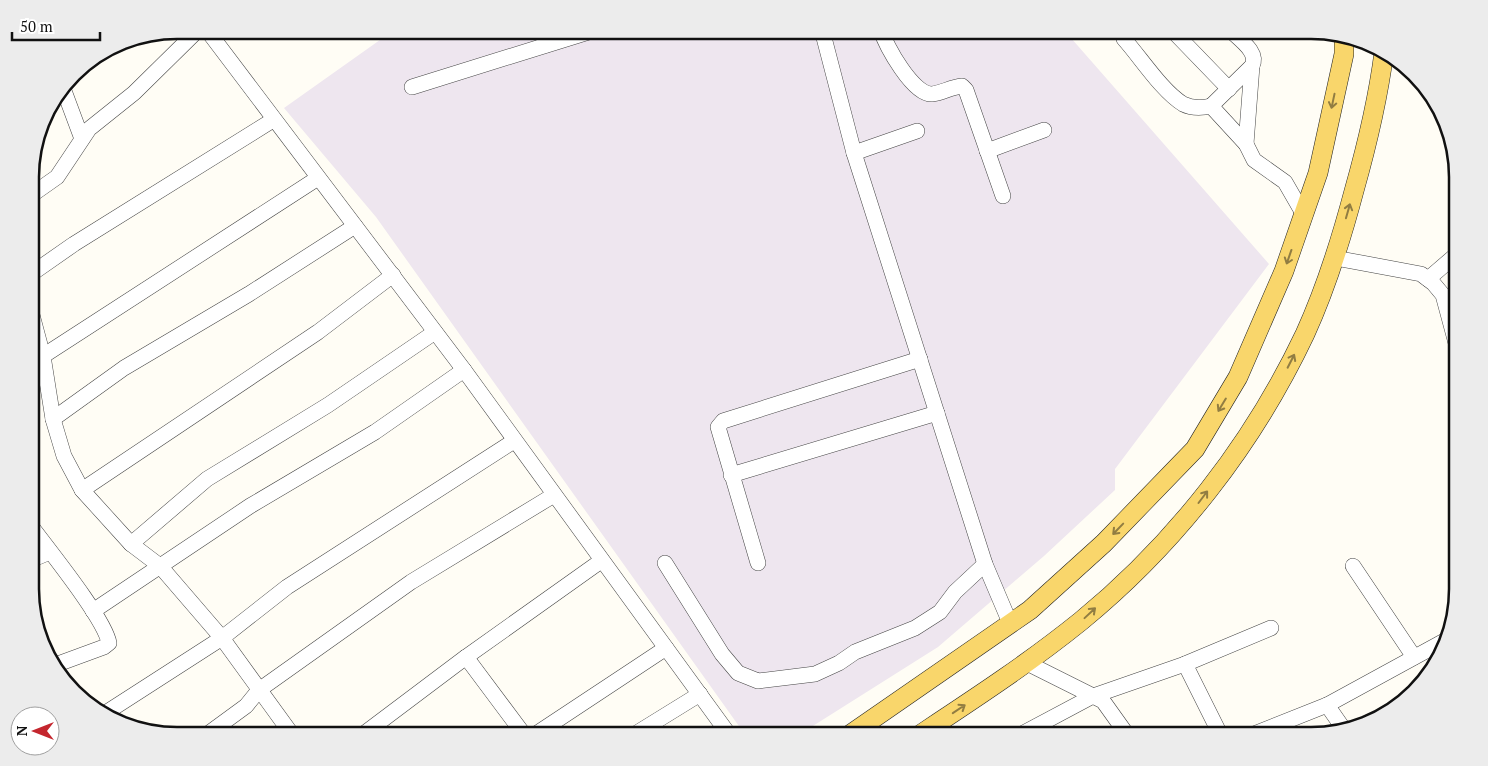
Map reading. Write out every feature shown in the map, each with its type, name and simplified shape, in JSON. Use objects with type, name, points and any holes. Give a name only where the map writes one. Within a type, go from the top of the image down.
[{"type":"main road","points":[[861,727],[1030,610],[1104,543],[1195,449],[1238,377],[1284,271],[1318,173],[1344,54],[1344,43]]},
{"type":"main road","points":[[931,727],[1027,663],[1082,620],[1139,568],[1182,524],[1231,460],[1273,397],[1306,333],[1335,258],[1363,158],[1383,59]]},
{"type":"street","points":[[39,190],[57,177],[89,129],[134,93],[189,39]]},
{"type":"street","points":[[214,39],[464,370],[724,727]]},
{"type":"street","points":[[544,39],[546,45]]},
{"type":"street","points":[[412,88],[566,39]]},
{"type":"street","points":[[824,39],[854,153],[985,564],[1010,624]]},
{"type":"street","points":[[884,39],[907,76],[924,93],[932,94],[957,86],[962,86],[966,90],[1003,196]]},
{"type":"street","points":[[1124,39],[1173,96],[1185,105],[1203,108],[1210,106],[1252,66],[1255,60],[1253,54],[1239,39]]},
{"type":"street","points":[[1181,39],[1229,89]]},
{"type":"street","points":[[1246,144],[1252,66]]},
{"type":"street","points":[[66,95],[82,139]]},
{"type":"street","points":[[1210,106],[1246,144],[1254,160],[1285,182],[1304,215]]},
{"type":"street","points":[[39,268],[74,244],[273,120]]},
{"type":"street","points":[[987,151],[1044,130]]},
{"type":"street","points":[[854,153],[917,131]]},
{"type":"street","points":[[43,356],[318,178]]},
{"type":"street","points":[[53,418],[124,368],[233,304],[355,226]]},
{"type":"street","points":[[1335,258],[1421,274],[1428,278],[1443,295],[1449,317]]},
{"type":"street","points":[[1428,278],[1449,261]]},
{"type":"street","points":[[82,490],[318,332],[393,275]]},
{"type":"street","points":[[131,544],[207,479],[328,405],[435,332]]},
{"type":"street","points":[[39,341],[53,418],[64,456],[82,490],[131,544],[160,566],[222,638],[286,727]]},
{"type":"street","points":[[758,563],[718,436],[718,427],[723,421],[920,359]]},
{"type":"street","points":[[93,611],[250,506],[375,432],[464,370]]},
{"type":"street","points":[[731,475],[937,413]]},
{"type":"street","points":[[110,710],[222,638],[287,587],[514,441]]},
{"type":"street","points":[[217,727],[246,706],[259,690],[411,582],[554,495]]},
{"type":"street","points":[[39,537],[93,611],[108,636],[108,643],[60,663]]},
{"type":"street","points":[[39,557],[50,552]]},
{"type":"street","points":[[373,727],[466,657],[602,561]]},
{"type":"street","points":[[665,563],[722,654],[738,673],[758,682],[814,674],[839,663],[855,652],[915,628],[940,612],[955,592],[985,564]]},
{"type":"street","points":[[1353,566],[1414,657]]},
{"type":"street","points":[[1035,727],[1093,696],[1185,664],[1270,628]]},
{"type":"street","points":[[1272,727],[1327,705],[1437,645]]},
{"type":"street","points":[[548,727],[666,648]]},
{"type":"street","points":[[466,657],[518,727]]},
{"type":"street","points":[[1027,663],[1093,696],[1110,708],[1122,727]]},
{"type":"street","points":[[1185,664],[1216,727]]},
{"type":"street","points":[[647,727],[700,694]]},
{"type":"street","points":[[1327,705],[1340,724]]},
{"type":"shaded area","points":[[381,39],[1072,39],[1269,264],[1115,469],[1115,490],[1044,556],[938,647],[811,727],[740,727],[376,217],[284,108]]}]
